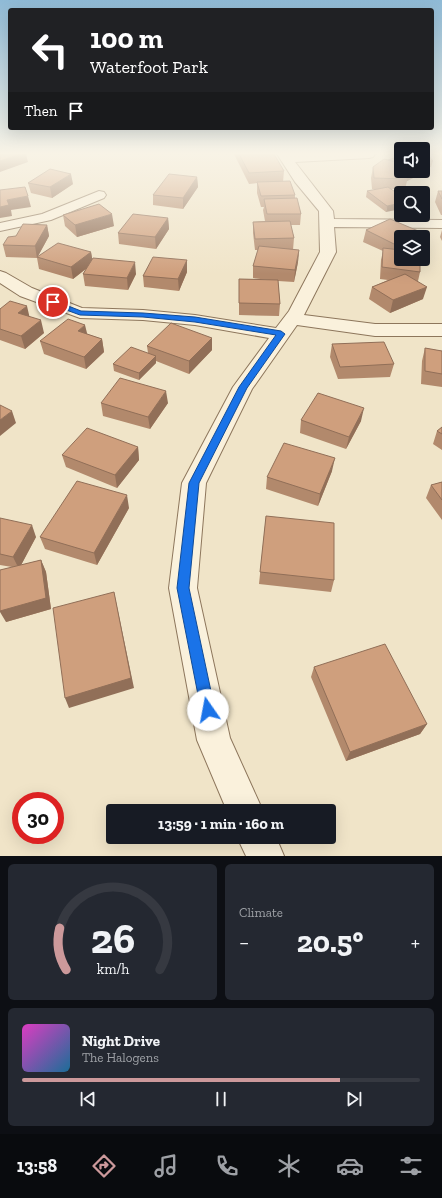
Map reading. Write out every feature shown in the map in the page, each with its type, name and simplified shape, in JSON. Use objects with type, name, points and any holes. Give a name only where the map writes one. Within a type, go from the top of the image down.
[{"type":"street","points":[[242,804],[214,740],[183,588],[194,483],[243,387],[287,326],[328,252],[326,211],[313,194]]},
{"type":"street","points":[[0,227],[46,217],[99,195]]},
{"type":"street","points":[[326,223],[442,224]]},
{"type":"street","points":[[0,276],[26,292],[80,313],[143,315],[287,326],[375,330],[442,330]]},
{"type":"street","points":[[259,844],[265,856]]},
{"type":"building","points":[[0,194],[27,194],[28,196],[7,200],[9,205],[0,207]]},
{"type":"building","points":[[154,194],[186,194],[183,198],[153,195]]},
{"type":"building","points":[[260,194],[295,195],[261,196]]},
{"type":"building","points":[[371,194],[394,194],[394,204],[387,206]]},
{"type":"building","points":[[297,198],[301,214],[267,214],[264,199]]},
{"type":"building","points":[[99,204],[112,214],[75,225],[63,215]]},
{"type":"building","points":[[133,214],[168,218],[155,237],[118,233]]},
{"type":"building","points":[[390,219],[416,230],[394,230],[394,244],[366,230]]},
{"type":"building","points":[[290,221],[294,238],[255,239],[253,222]]},
{"type":"building","points":[[23,224],[47,225],[35,246],[3,245],[8,237],[16,236]]},
{"type":"building","points":[[58,243],[91,252],[71,267],[37,257]]},
{"type":"building","points":[[259,246],[299,250],[295,270],[253,266]]},
{"type":"building","points":[[383,248],[394,249],[394,266],[420,266],[420,272],[382,267]]},
{"type":"building","points":[[153,257],[187,260],[178,279],[143,276]]},
{"type":"building","points":[[93,258],[135,262],[127,278],[83,274]]},
{"type":"building","points":[[405,274],[427,287],[393,300],[372,287]]},
{"type":"building","points":[[239,279],[278,280],[280,304],[239,303]]},
{"type":"building","points":[[10,301],[27,306],[18,313],[41,320],[21,336],[0,329],[0,309]]},
{"type":"building","points":[[68,319],[85,325],[78,331],[102,339],[84,357],[40,341]]},
{"type":"building","points":[[171,323],[212,338],[189,361],[147,346]]},
{"type":"building","points":[[384,342],[394,364],[340,367],[332,344]]},
{"type":"building","points":[[131,347],[156,356],[139,373],[113,364]]},
{"type":"building","points":[[425,348],[442,351],[442,374],[425,371]]},
{"type":"building","points":[[120,378],[166,391],[148,417],[101,403]]},
{"type":"building","points":[[318,393],[364,408],[349,437],[301,420]]},
{"type":"building","points":[[0,405],[12,411],[0,420]]},
{"type":"building","points":[[442,427],[442,434],[437,431]]},
{"type":"building","points":[[87,428],[138,447],[115,475],[62,455]]},
{"type":"building","points":[[284,443],[335,458],[320,494],[267,477]]},
{"type":"building","points":[[77,481],[127,495],[94,553],[40,537]]},
{"type":"building","points":[[442,482],[442,500],[431,485]]},
{"type":"building","points":[[266,516],[334,523],[334,580],[260,572]]},
{"type":"building","points":[[0,518],[32,525],[13,557],[0,554]]},
{"type":"building","points":[[41,560],[46,598],[0,611],[0,570]]},
{"type":"building","points":[[114,592],[131,678],[65,698],[53,608]]},
{"type":"building","points":[[385,644],[427,724],[350,752],[314,667]]},
{"type":"route","points":[[53,302],[80,313],[143,315],[195,320],[281,334],[243,387],[194,483],[183,588],[208,710]]}]
